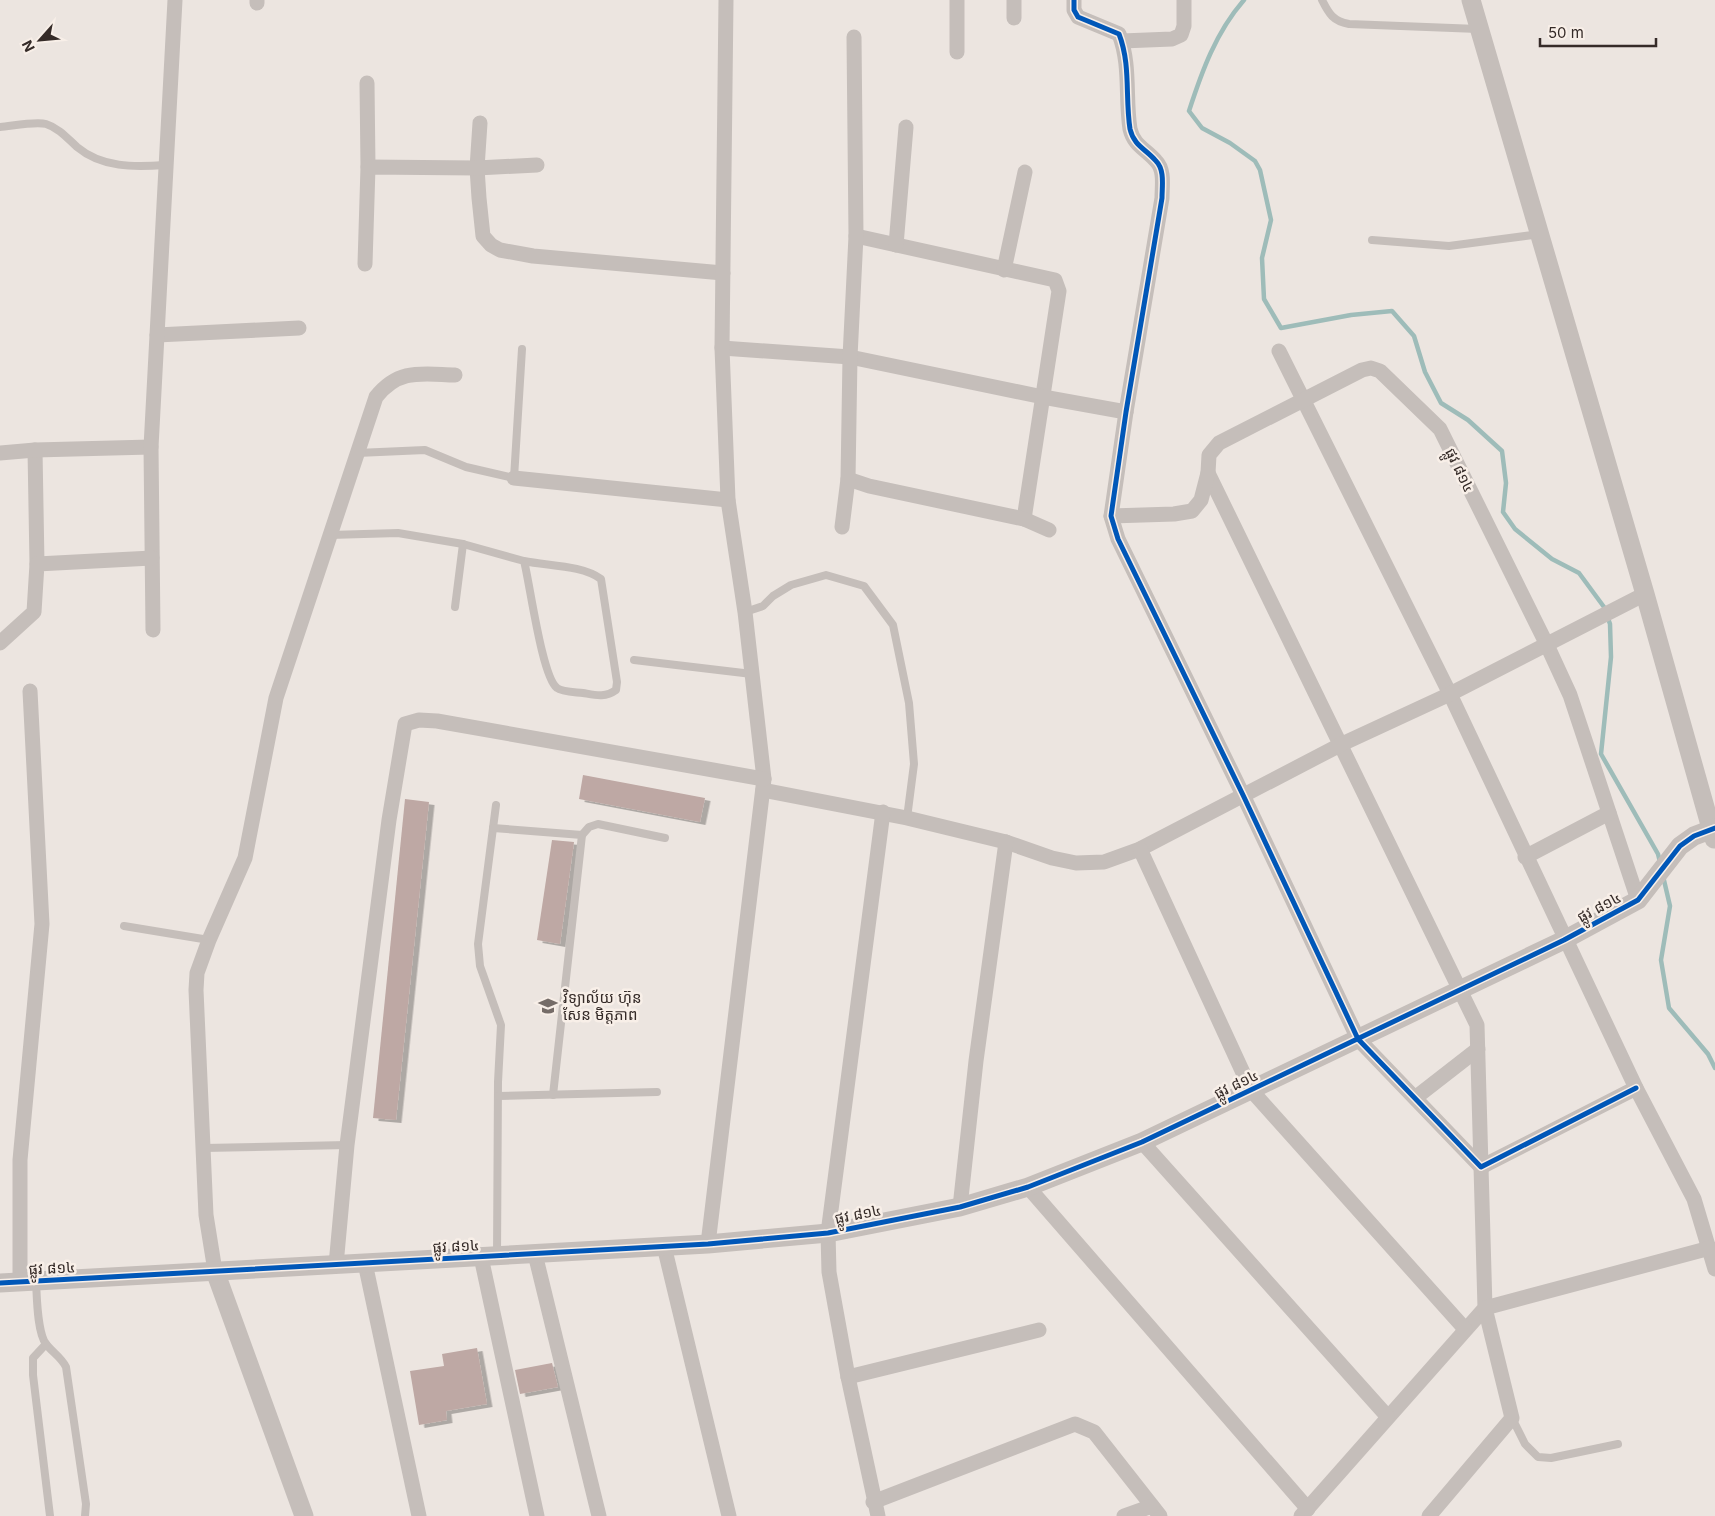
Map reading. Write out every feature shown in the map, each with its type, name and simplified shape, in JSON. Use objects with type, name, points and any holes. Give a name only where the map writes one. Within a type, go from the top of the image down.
[{"type":"street","points":[[153,630],[151,447],[175,0]]},
{"type":"street","points":[[708,1244],[763,785],[745,612],[728,500],[722,348],[726,0]]},
{"type":"street","points":[[957,0],[957,52]]},
{"type":"street","points":[[1014,0],[1014,18]]},
{"type":"street","points":[[1074,0],[1074,10],[1078,17],[1119,34],[1126,57],[1130,130],[1136,144],[1157,161],[1162,174],[1162,198],[1126,412],[1111,516],[1118,539],[1243,795],[1358,1039],[1481,1167]]},
{"type":"street","points":[[1122,41],[1172,39],[1181,35],[1184,26],[1184,0]]},
{"type":"street","points":[[1471,0],[1714,833],[1694,836],[1680,846],[1643,894]]},
{"type":"street","points":[[842,527],[848,479],[850,357],[856,236],[854,37]]},
{"type":"street","points":[[365,264],[368,167],[367,83]]},
{"type":"street","points":[[480,123],[477,168],[483,236],[491,245],[500,250],[533,256],[723,273]]},
{"type":"street","points":[[896,245],[906,127]]},
{"type":"street","points":[[368,167],[477,168],[537,165]]},
{"type":"street","points":[[1004,270],[1025,172]]},
{"type":"street","points":[[856,236],[1055,280],[1059,291],[1024,519]]},
{"type":"street","points":[[157,335],[299,328]]},
{"type":"street","points":[[722,348],[850,357],[1042,398],[1126,412]]},
{"type":"street","points":[[1279,351],[1450,694],[1564,940],[1636,1088],[1694,1199],[1715,1269]]},
{"type":"street","name":"ផ្លូវ ៨១៤","points":[[0,1284],[708,1244],[828,1233],[960,1207],[1028,1187],[1142,1142],[1564,940],[1643,894],[1609,813],[1570,695],[1547,644],[1440,429],[1380,371],[1371,368],[1362,370],[1219,443],[1209,455],[1208,473],[1201,500],[1192,511],[1174,514],[1111,516]]},
{"type":"street","points":[[304,1516],[215,1271],[206,1215],[196,990],[197,973],[209,940],[245,858],[276,698],[376,397],[384,386],[397,377],[410,374],[455,375]]},
{"type":"street","points":[[0,453],[35,450],[151,447]]},
{"type":"street","points":[[0,643],[34,612],[37,564],[35,450]]},
{"type":"street","points":[[1208,473],[1342,744],[1477,1025],[1485,1308],[1512,1418],[1429,1516]]},
{"type":"street","points":[[514,478],[728,500]]},
{"type":"street","points":[[848,479],[869,486],[1024,519],[1049,530]]},
{"type":"street","points":[[37,564],[152,558]]},
{"type":"street","points":[[336,1265],[347,1145],[390,820],[405,724],[419,720],[437,721],[763,785],[1006,842],[1052,858],[1076,863],[1104,862],[1140,849],[1342,744],[1450,694],[1581,625],[1645,594]]},
{"type":"street","points":[[28,1282],[20,1160],[42,924],[30,691]]},
{"type":"street","points":[[883,812],[828,1233],[829,1272],[875,1509],[1075,1424],[1094,1432],[1156,1511],[1124,1516]]},
{"type":"street","points":[[1526,856],[1609,813]]},
{"type":"street","points":[[960,1207],[976,1062],[1006,842]]},
{"type":"street","points":[[1140,849],[1252,1090],[1465,1328]]},
{"type":"street","points":[[1415,1098],[1478,1049]]},
{"type":"street","points":[[1481,1167],[1636,1088]]},
{"type":"street","points":[[1142,1142],[1387,1416]]},
{"type":"street","points":[[1028,1187],[1304,1512],[1465,1328],[1485,1308],[1710,1248]]},
{"type":"street","points":[[664,1246],[729,1516]]},
{"type":"street","points":[[535,1254],[599,1516]]},
{"type":"street","points":[[489,1256],[537,1516]]},
{"type":"street","points":[[366,1263],[418,1516]]},
{"type":"street","points":[[848,1377],[1038,1330]]},
{"type":"lane","points":[[1322,0],[1329,15],[1337,22],[1480,29]]},
{"type":"lane","points":[[0,127],[45,124],[60,132],[79,149],[109,164],[138,167],[165,165]]},
{"type":"lane","points":[[1372,240],[1449,246],[1540,234]]},
{"type":"lane","points":[[357,453],[425,450],[466,466],[514,478],[522,349]]},
{"type":"lane","points":[[330,535],[398,533],[463,544],[524,561],[587,572],[601,579],[617,682],[616,690],[601,696],[558,689],[552,682],[543,660],[524,561]]},
{"type":"lane","points":[[456,606],[463,544]]},
{"type":"lane","points":[[745,612],[763,606],[773,596],[791,585],[826,575],[864,586],[893,625],[909,703],[914,764],[908,818]]},
{"type":"lane","points":[[634,660],[752,674]]},
{"type":"lane","points":[[489,1256],[501,1025],[480,966],[478,944],[496,805]]},
{"type":"lane","points":[[553,1095],[582,835],[588,827],[598,824],[664,838]]},
{"type":"lane","points":[[493,828],[582,835]]},
{"type":"lane","points":[[124,926],[209,940]]},
{"type":"lane","points":[[498,1096],[657,1092]]},
{"type":"lane","points":[[204,1148],[347,1145]]},
{"type":"lane","points":[[28,1282],[41,1335],[46,1344],[61,1358],[66,1368],[86,1504],[85,1516]]},
{"type":"lane","points":[[46,1344],[33,1358],[50,1516]]},
{"type":"lane","points":[[1512,1418],[1525,1444],[1538,1457],[1551,1458],[1618,1444]]},
{"type":"building","points":[[583,775],[705,798],[700,822],[579,799]]},
{"type":"building","points":[[405,799],[429,802],[396,1120],[373,1118]]},
{"type":"building","points":[[552,840],[574,842],[560,944],[537,940]]},
{"type":"building","points":[[477,1348],[487,1404],[446,1411],[447,1420],[419,1425],[410,1371],[444,1366],[442,1354]]},
{"type":"building","points":[[552,1363],[558,1387],[520,1394],[515,1370]]},
{"type":"waterway","points":[[1244,0],[1225,25],[1211,52],[1189,111],[1202,128],[1230,143],[1255,161],[1260,170],[1271,220],[1262,258],[1264,299],[1281,328],[1351,315],[1392,311],[1414,336],[1425,372],[1441,403],[1468,420],[1502,451],[1506,483],[1503,512],[1515,529],[1552,559],[1579,573],[1604,607],[1610,624],[1611,657],[1601,754],[1658,854],[1660,862]]},
{"type":"waterway","points":[[1663,876],[1670,906],[1661,960],[1669,1008],[1708,1054],[1715,1068]]},
{"type":"cycle path","points":[[1074,0],[1074,10],[1078,17],[1119,34],[1125,57],[1130,129],[1137,143],[1159,165],[1162,178],[1162,198],[1126,412],[1111,516],[1118,539],[1243,795],[1358,1039],[1481,1167],[1636,1088]]},
{"type":"cycle path","points":[[0,1283],[708,1244],[828,1233],[960,1207],[1028,1187],[1142,1142],[1564,940],[1638,900],[1680,846],[1694,836],[1715,828]]},
{"type":"place","name":"វិទ្យាល័យ ហ៊ុន សែន មិត្តភាព","points":[[548,1006]]}]
